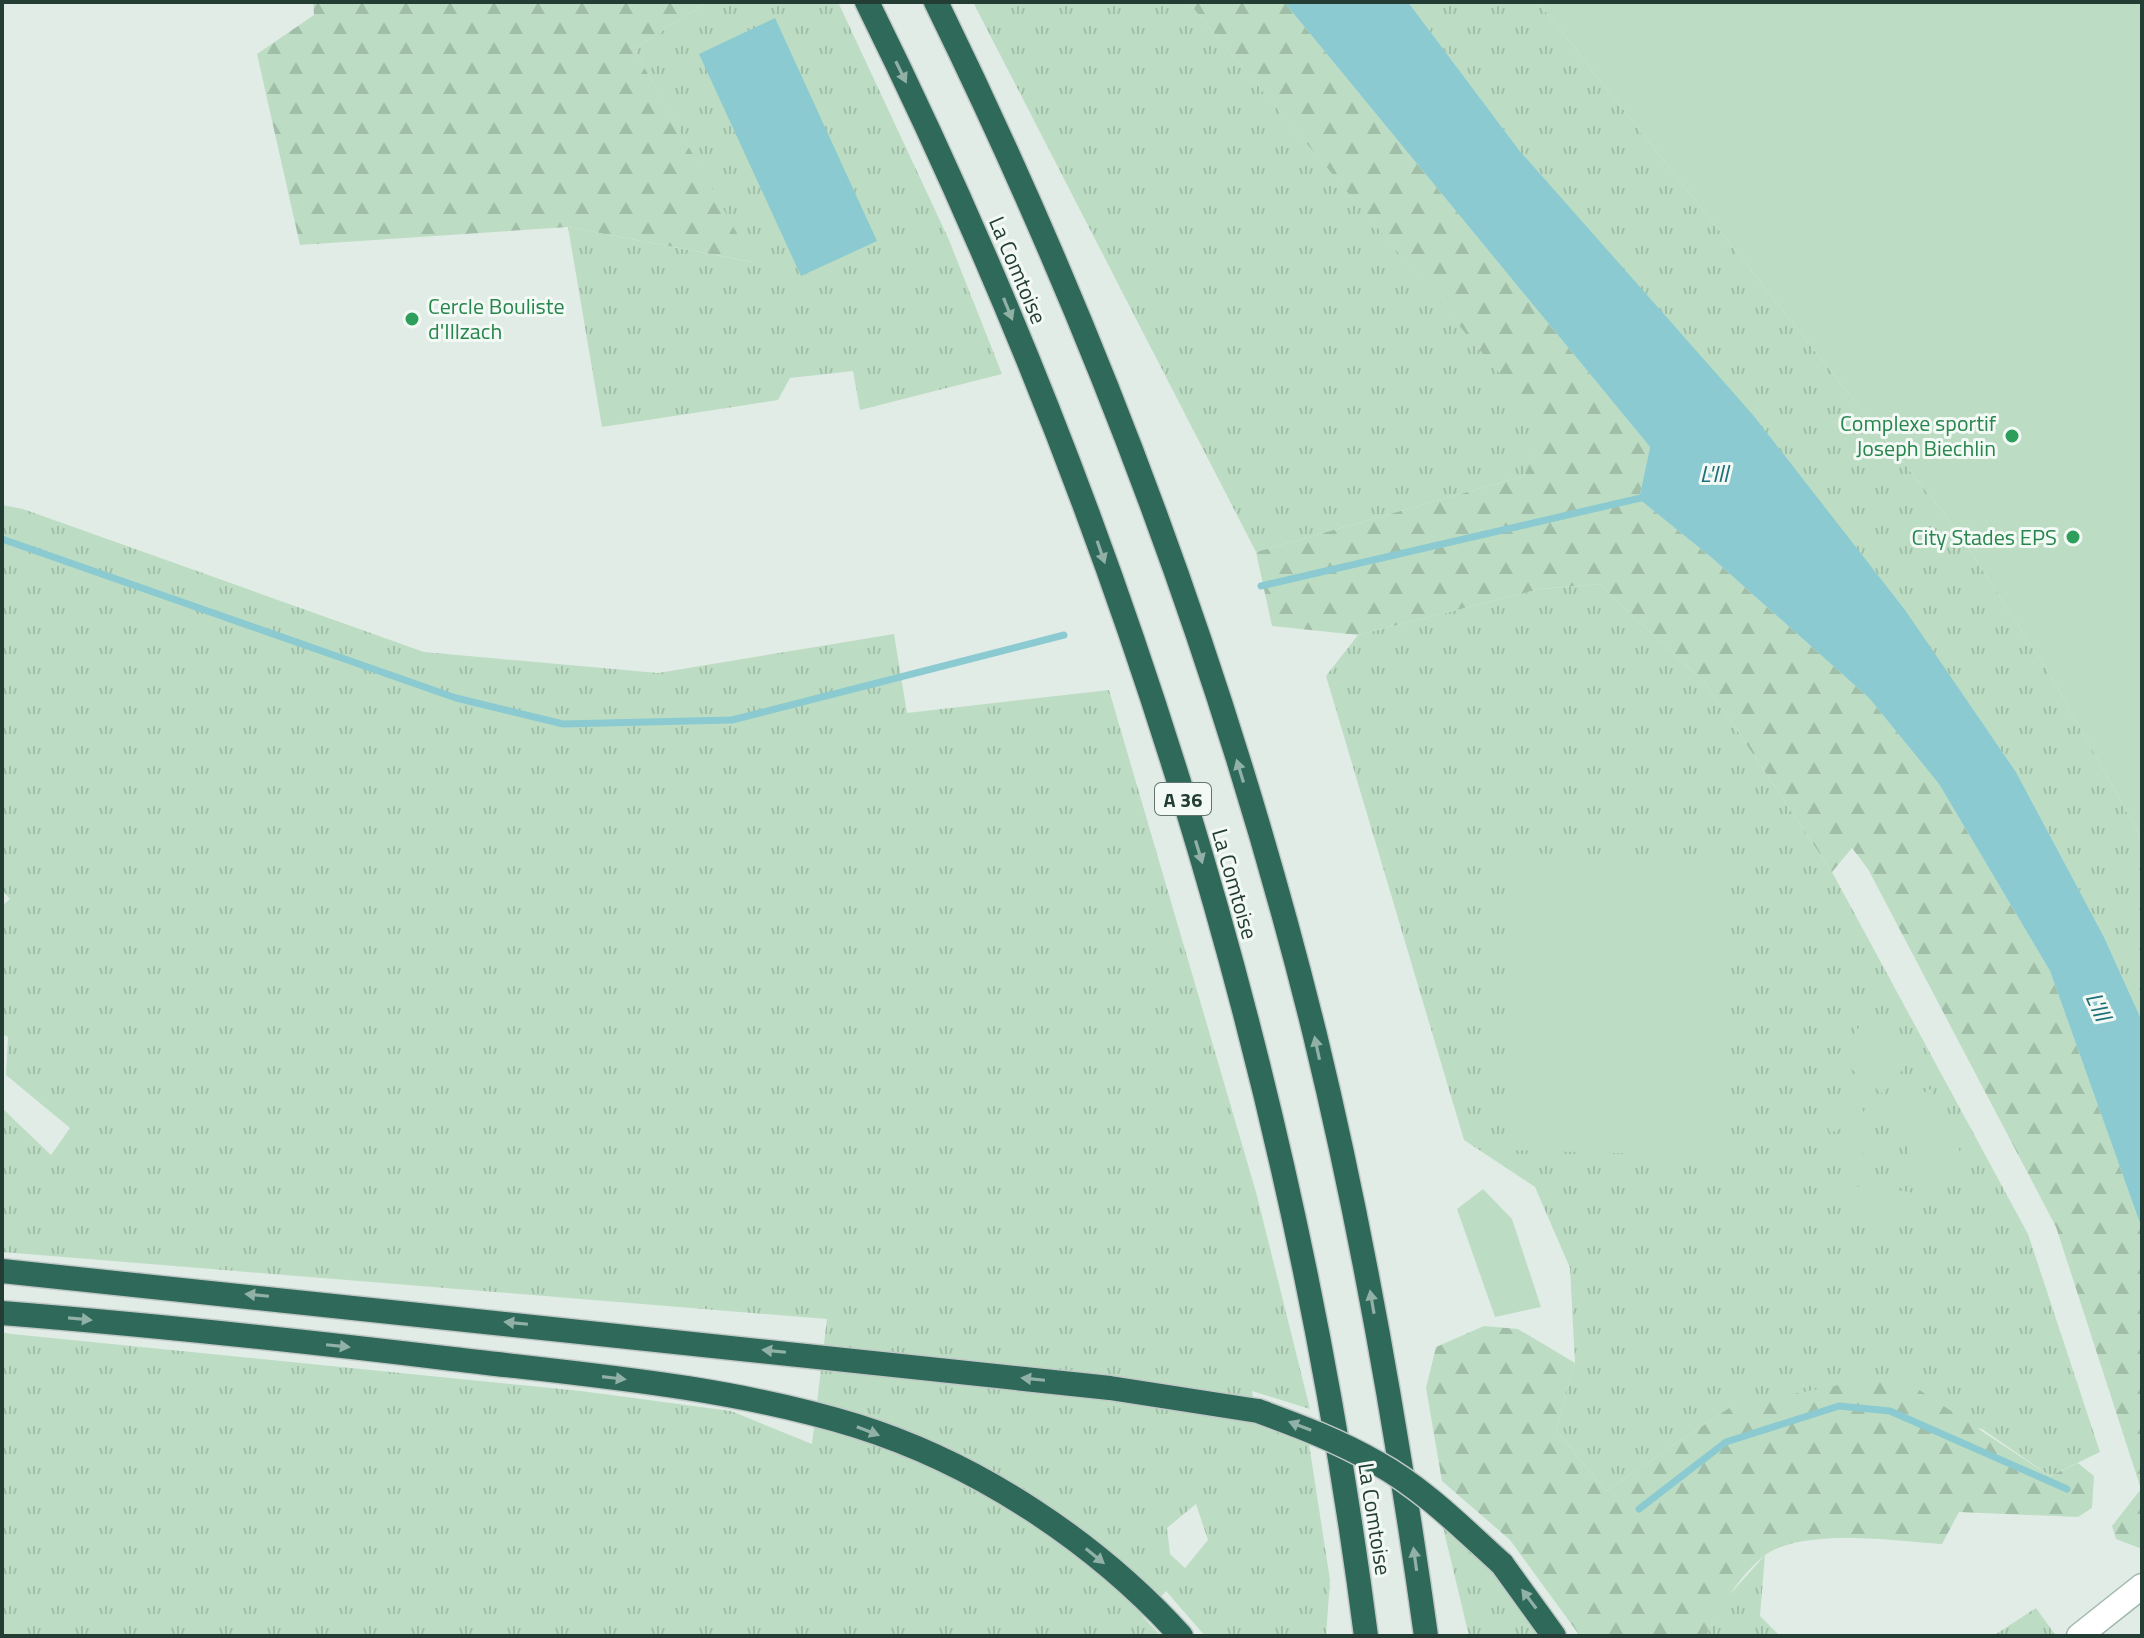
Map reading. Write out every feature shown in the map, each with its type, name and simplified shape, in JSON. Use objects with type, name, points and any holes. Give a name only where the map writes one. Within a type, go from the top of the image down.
[{"type":"highway","name":"La Comtoise","points":[[867,2],[922,114],[978,240],[1065,454],[1147,687],[1206,872],[1253,1048],[1311,1298],[1354,1545],[1366,1636]]},
{"type":"highway","name":"La Comtoise","points":[[936,2],[1062,278],[1144,483],[1210,672],[1266,854],[1315,1036],[1370,1291],[1426,1636]]},
{"type":"highway","points":[[2,1271],[1158,1393],[1258,1411],[1322,1435],[1379,1463],[1436,1504],[1502,1564],[1554,1636]]},
{"type":"highway","points":[[2,1313],[139,1324],[655,1382],[789,1409],[858,1427],[922,1452],[995,1489],[1069,1535],[1132,1585],[1181,1636]]},
{"type":"street","points":[[2079,1636],[2142,1586]]},
{"type":"green space","points":[[313,2],[707,2],[634,49],[753,262],[568,227],[300,245],[257,54],[314,15]]},
{"type":"green space","points":[[707,2],[838,2],[949,240],[1002,374],[860,410],[853,371],[790,378],[778,400],[602,427],[568,227],[752,262],[634,49]]},
{"type":"green space","points":[[973,2],[1188,2],[1547,429],[1524,476],[1256,552]]},
{"type":"green space","points":[[1188,2],[1284,2],[1650,447],[1639,499],[1712,558],[1869,698],[1939,784],[2050,971],[2142,1229],[2142,1549],[2116,1539],[2112,1526],[2141,1489],[2056,1227],[1868,869],[1852,848],[1832,872],[1706,684],[1599,584],[1540,589],[1358,635],[1272,626],[1256,552],[1524,476],[1546,429]]},
{"type":"green space","points":[[1408,2],[1538,2],[1956,529],[2051,676],[2142,839],[2142,1021],[2104,937],[2016,772],[1905,611],[1519,150]]},
{"type":"green space","name":"Complexe sportif Joseph Biechlin","points":[[1538,2],[2142,2],[2142,839],[2051,676],[1956,529]]},
{"type":"green space","points":[[2,505],[23,509],[424,652],[658,673],[894,634],[907,713],[1109,690],[1256,1192],[1310,1409],[1252,1391],[1257,1425],[1309,1444],[1330,1580],[1326,1636],[1205,1636],[1166,1591],[1143,1617],[1161,1636],[2,1636],[2,1333],[581,1391],[731,1411],[812,1444],[827,1319],[2,1252],[2,1108],[51,1155],[70,1128],[6,1075],[8,1037],[2,1034],[2,906],[10,899],[2,890]],"holes":[[[1196,1504],[1208,1540],[1185,1568],[1170,1554],[1167,1528]]]},
{"type":"green space","points":[[1599,584],[1706,684],[1832,872],[2028,1234],[2100,1452],[2050,1476],[1982,1429],[1732,1406],[1606,1491],[1556,1430],[1575,1363],[1570,1268],[1535,1187],[1464,1140],[1326,676],[1358,635],[1540,589]]},
{"type":"green space","points":[[1512,853],[1729,859],[1721,1156],[1504,1150]]},
{"type":"green space","points":[[1862,1023],[1910,1060],[1883,1094],[1836,1057]]},
{"type":"green space","points":[[1931,1089],[1967,1167],[1925,1187],[1889,1109]]},
{"type":"green space","points":[[1859,1101],[1866,1118],[1830,1133],[1824,1116]]},
{"type":"green space","points":[[1870,1130],[1878,1147],[1842,1162],[1835,1145]]},
{"type":"green space","points":[[1851,1186],[1911,1192],[1908,1222],[1848,1216]]},
{"type":"green space","points":[[1483,1189],[1512,1219],[1541,1307],[1495,1317],[1457,1209]]},
{"type":"green space","points":[[1484,1326],[1518,1329],[1575,1363],[1556,1430],[1606,1491],[1732,1406],[1895,1374],[2050,1476],[2078,1463],[2094,1476],[2092,1508],[2078,1517],[1959,1512],[1942,1544],[1850,1538],[1801,1541],[1764,1556],[1746,1573],[1717,1614],[1706,1636],[1580,1636],[1510,1540],[1442,1481],[1426,1388],[1436,1347]]},
{"type":"green space","points":[[1442,1523],[1489,1567],[1539,1636],[1469,1636]]},
{"type":"green space","points":[[1765,1555],[1760,1616],[1780,1636],[1706,1636],[1722,1603]]},
{"type":"green space","points":[[2036,1608],[2056,1636],[1993,1636]]},
{"type":"water","name":"L'Ill","points":[[1284,2],[1408,2],[1519,150],[1753,415],[1905,610],[2016,772],[2104,937],[2142,1021],[2142,1229],[2050,971],[1939,784],[1869,698],[1712,558],[1639,499],[1650,447]]},
{"type":"water","points":[[775,18],[877,241],[801,276],[699,54]]},
{"type":"waterway","points":[[1261,586],[1645,497]]},
{"type":"waterway","points":[[2,539],[456,698],[563,724],[732,720],[1064,635]]},
{"type":"waterway","points":[[1639,1509],[1726,1442],[1839,1406],[1890,1411],[2067,1489]]},
{"type":"place","name":"Cercle Bouliste d'Illzach","points":[[412,319]]},
{"type":"place","name":"Complexe sportif Joseph Biechlin","points":[[2012,436]]},
{"type":"place","name":"City Stades EPS","points":[[2073,537]]}]
